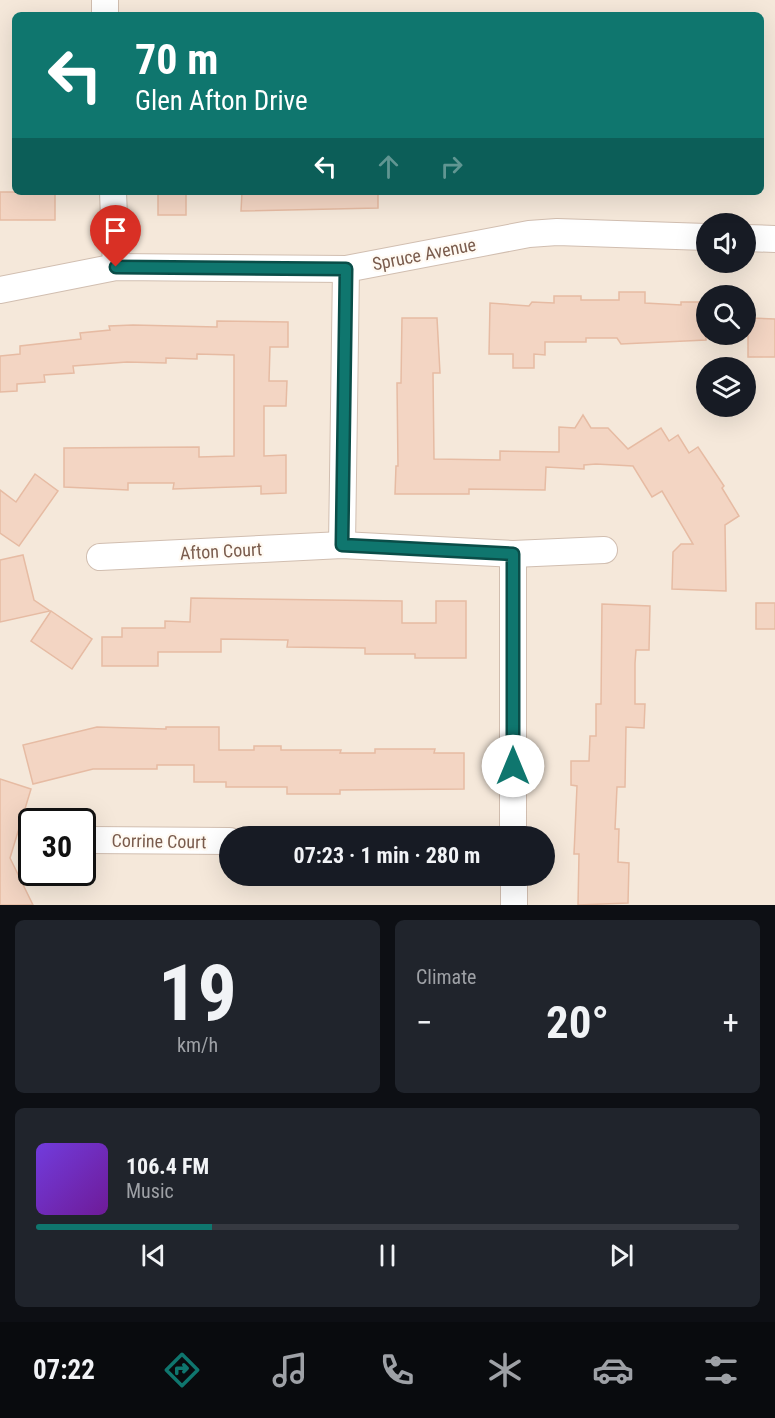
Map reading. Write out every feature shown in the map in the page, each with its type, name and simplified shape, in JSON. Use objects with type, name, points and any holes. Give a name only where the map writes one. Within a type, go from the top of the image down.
[{"type":"street","points":[[113,195],[116,267]]},
{"type":"street","name":"Spruce Avenue","points":[[0,290],[79,272],[116,267],[346,269],[529,234],[557,232],[696,237]]},
{"type":"street","points":[[756,238],[775,239]]},
{"type":"street","points":[[342,545],[346,269]]},
{"type":"street","name":"Afton Court","points":[[100,557],[342,545],[513,554],[604,550]]},
{"type":"street","points":[[513,554],[513,826]]},
{"type":"street","name":"Corrine Court","points":[[96,840],[219,841]]},
{"type":"street","points":[[514,886],[514,905]]},
{"type":"shaded area","points":[[0,0],[775,0],[775,905],[0,905]]},
{"type":"building","points":[[0,192],[12,192],[12,195],[55,195],[55,220],[0,220]]},
{"type":"building","points":[[158,195],[186,195],[186,215],[158,215]]},
{"type":"building","points":[[242,195],[378,195],[378,208],[241,211]]},
{"type":"building","points":[[619,292],[645,292],[645,303],[681,305],[681,302],[696,302],[696,340],[621,344],[617,338],[586,338],[586,342],[545,342],[545,355],[534,354],[534,368],[513,368],[513,354],[489,354],[490,303],[529,306],[532,302],[554,303],[554,296],[581,296],[581,300],[619,300]]},
{"type":"building","points":[[402,318],[437,318],[440,373],[433,373],[434,459],[500,460],[500,451],[559,452],[559,427],[575,428],[583,415],[591,428],[608,428],[628,449],[661,428],[669,441],[678,435],[689,453],[698,447],[724,486],[722,488],[739,516],[725,525],[726,591],[672,589],[673,552],[681,544],[693,544],[662,491],[652,497],[633,466],[596,464],[584,465],[584,469],[546,467],[545,490],[469,489],[469,494],[395,494],[396,466],[398,466],[397,383],[401,383]]},
{"type":"building","points":[[756,318],[775,319],[775,357],[748,357],[748,345],[756,345]]},
{"type":"building","points":[[217,321],[288,322],[288,347],[270,347],[269,381],[287,381],[286,406],[264,406],[264,456],[286,455],[286,493],[261,494],[261,486],[173,489],[174,483],[128,483],[128,490],[64,487],[64,448],[199,447],[199,457],[234,456],[234,355],[197,354],[197,359],[166,358],[166,363],[127,362],[73,366],[74,373],[44,375],[45,382],[17,384],[17,391],[0,392],[0,356],[20,354],[20,346],[81,339],[80,333],[110,330],[109,326],[217,327]]},
{"type":"building","points":[[35,474],[58,491],[19,546],[0,533],[0,490],[16,502]]},
{"type":"building","points":[[23,555],[34,600],[50,611],[0,622],[0,560]]},
{"type":"building","points":[[191,598],[402,601],[402,623],[436,623],[436,601],[466,601],[466,658],[415,658],[415,654],[365,654],[365,648],[287,647],[288,640],[221,639],[221,652],[158,652],[158,666],[102,666],[102,637],[122,637],[122,628],[165,628],[165,621],[190,622]]},
{"type":"building","points":[[756,603],[775,603],[775,629],[756,629]]},
{"type":"building","points":[[602,604],[650,606],[649,650],[636,650],[635,663],[635,704],[645,704],[644,728],[626,727],[625,787],[617,787],[615,829],[619,829],[618,862],[629,863],[628,903],[578,905],[579,854],[574,854],[577,786],[571,785],[571,761],[589,761],[590,736],[596,736],[596,704],[601,704]]},
{"type":"building","points":[[51,611],[92,639],[72,669],[31,641]]},
{"type":"building","points":[[97,727],[166,729],[166,727],[219,727],[219,750],[254,750],[254,746],[281,746],[281,750],[341,750],[340,753],[375,753],[375,749],[435,749],[434,753],[464,753],[464,789],[340,790],[340,794],[287,794],[287,787],[226,787],[226,782],[194,782],[194,765],[157,765],[157,769],[93,769],[33,784],[23,745]]},
{"type":"building","points":[[0,779],[31,789],[25,808],[18,808],[18,832],[10,858],[18,874],[18,886],[24,886],[33,905],[0,905]]},
{"type":"route","points":[[116,267],[346,269],[342,545],[513,554],[513,766]]}]
